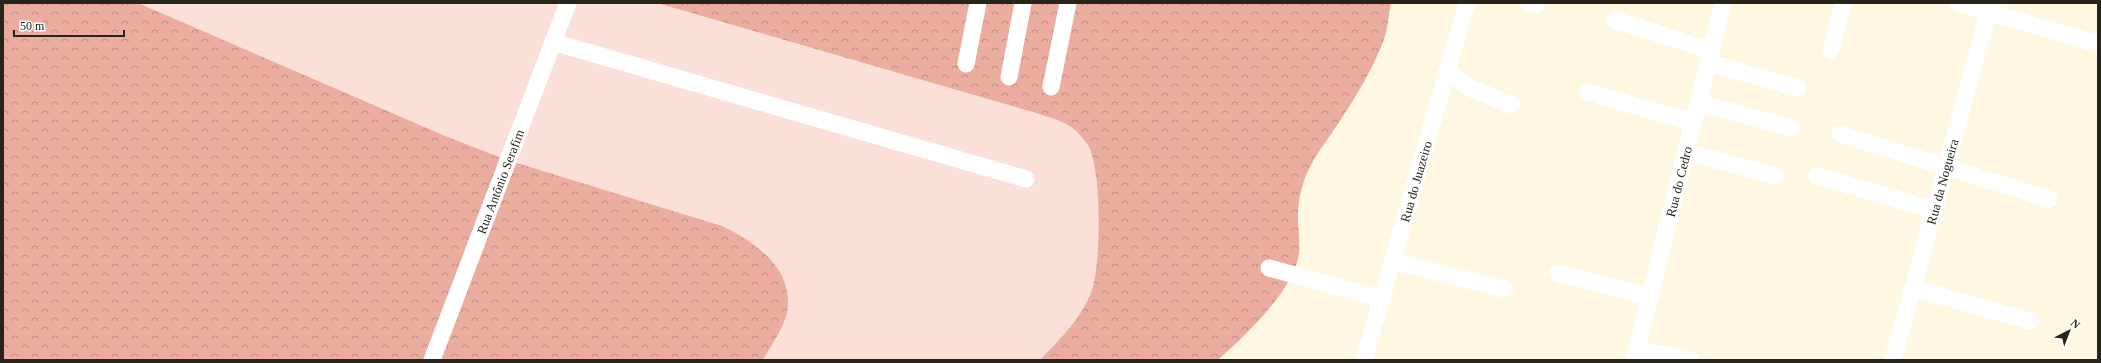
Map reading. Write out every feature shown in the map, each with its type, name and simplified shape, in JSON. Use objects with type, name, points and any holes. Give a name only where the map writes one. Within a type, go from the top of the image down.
[{"type":"street","name":"Rua Antônio Serafim","points":[[432,360],[568,3]]},
{"type":"street","points":[[966,64],[978,3]]},
{"type":"street","points":[[1009,77],[1023,3]]},
{"type":"street","points":[[1051,87],[1068,3]]},
{"type":"street","name":"Rua do Juazeiro","points":[[1364,360],[1467,3]]},
{"type":"street","name":"Rua do Cedro","points":[[1635,355],[1723,3]]},
{"type":"street","points":[[1831,50],[1843,3]]},
{"type":"street","points":[[1958,3],[1990,8],[2098,44]]},
{"type":"street","name":"Rua da Nogueira","points":[[1893,360],[1990,8]]},
{"type":"street","points":[[1615,20],[1710,57],[1798,88]]},
{"type":"street","points":[[553,42],[1026,179]]},
{"type":"street","points":[[1447,71],[1470,88],[1512,105]]},
{"type":"street","points":[[1588,92],[1694,123]]},
{"type":"street","points":[[1698,103],[1792,128]]},
{"type":"street","points":[[1840,134],[2049,199]]},
{"type":"street","points":[[1686,152],[1776,176]]},
{"type":"street","points":[[1817,176],[1934,210]]},
{"type":"street","points":[[1392,261],[1504,289]]},
{"type":"street","points":[[1269,268],[1382,299]]},
{"type":"street","points":[[1558,273],[1650,297]]},
{"type":"street","points":[[1912,288],[2030,321]]},
{"type":"street","points":[[1635,355],[1691,360]]},
{"type":"shaded area","points":[[138,3],[657,3],[1029,111],[1054,119],[1071,127],[1087,143],[1093,157],[1096,174],[1099,216],[1097,259],[1092,290],[1088,300],[1076,319],[1063,336],[1040,360],[763,360],[781,328],[787,288],[777,267],[762,249],[722,226],[504,159],[443,135]]},
{"type":"green space","points":[[3,3],[138,3],[443,135],[504,159],[722,226],[746,239],[757,247],[776,266],[783,278],[787,291],[788,305],[782,327],[763,360],[3,360]]},
{"type":"green space","points":[[657,3],[1391,3],[1386,33],[1373,65],[1355,97],[1322,147],[1307,173],[1299,203],[1299,253],[1295,267],[1279,296],[1254,325],[1218,360],[1040,360],[1070,328],[1082,310],[1092,290],[1095,277],[1099,216],[1096,174],[1093,157],[1088,145],[1076,131],[1060,121],[1048,117]]}]
